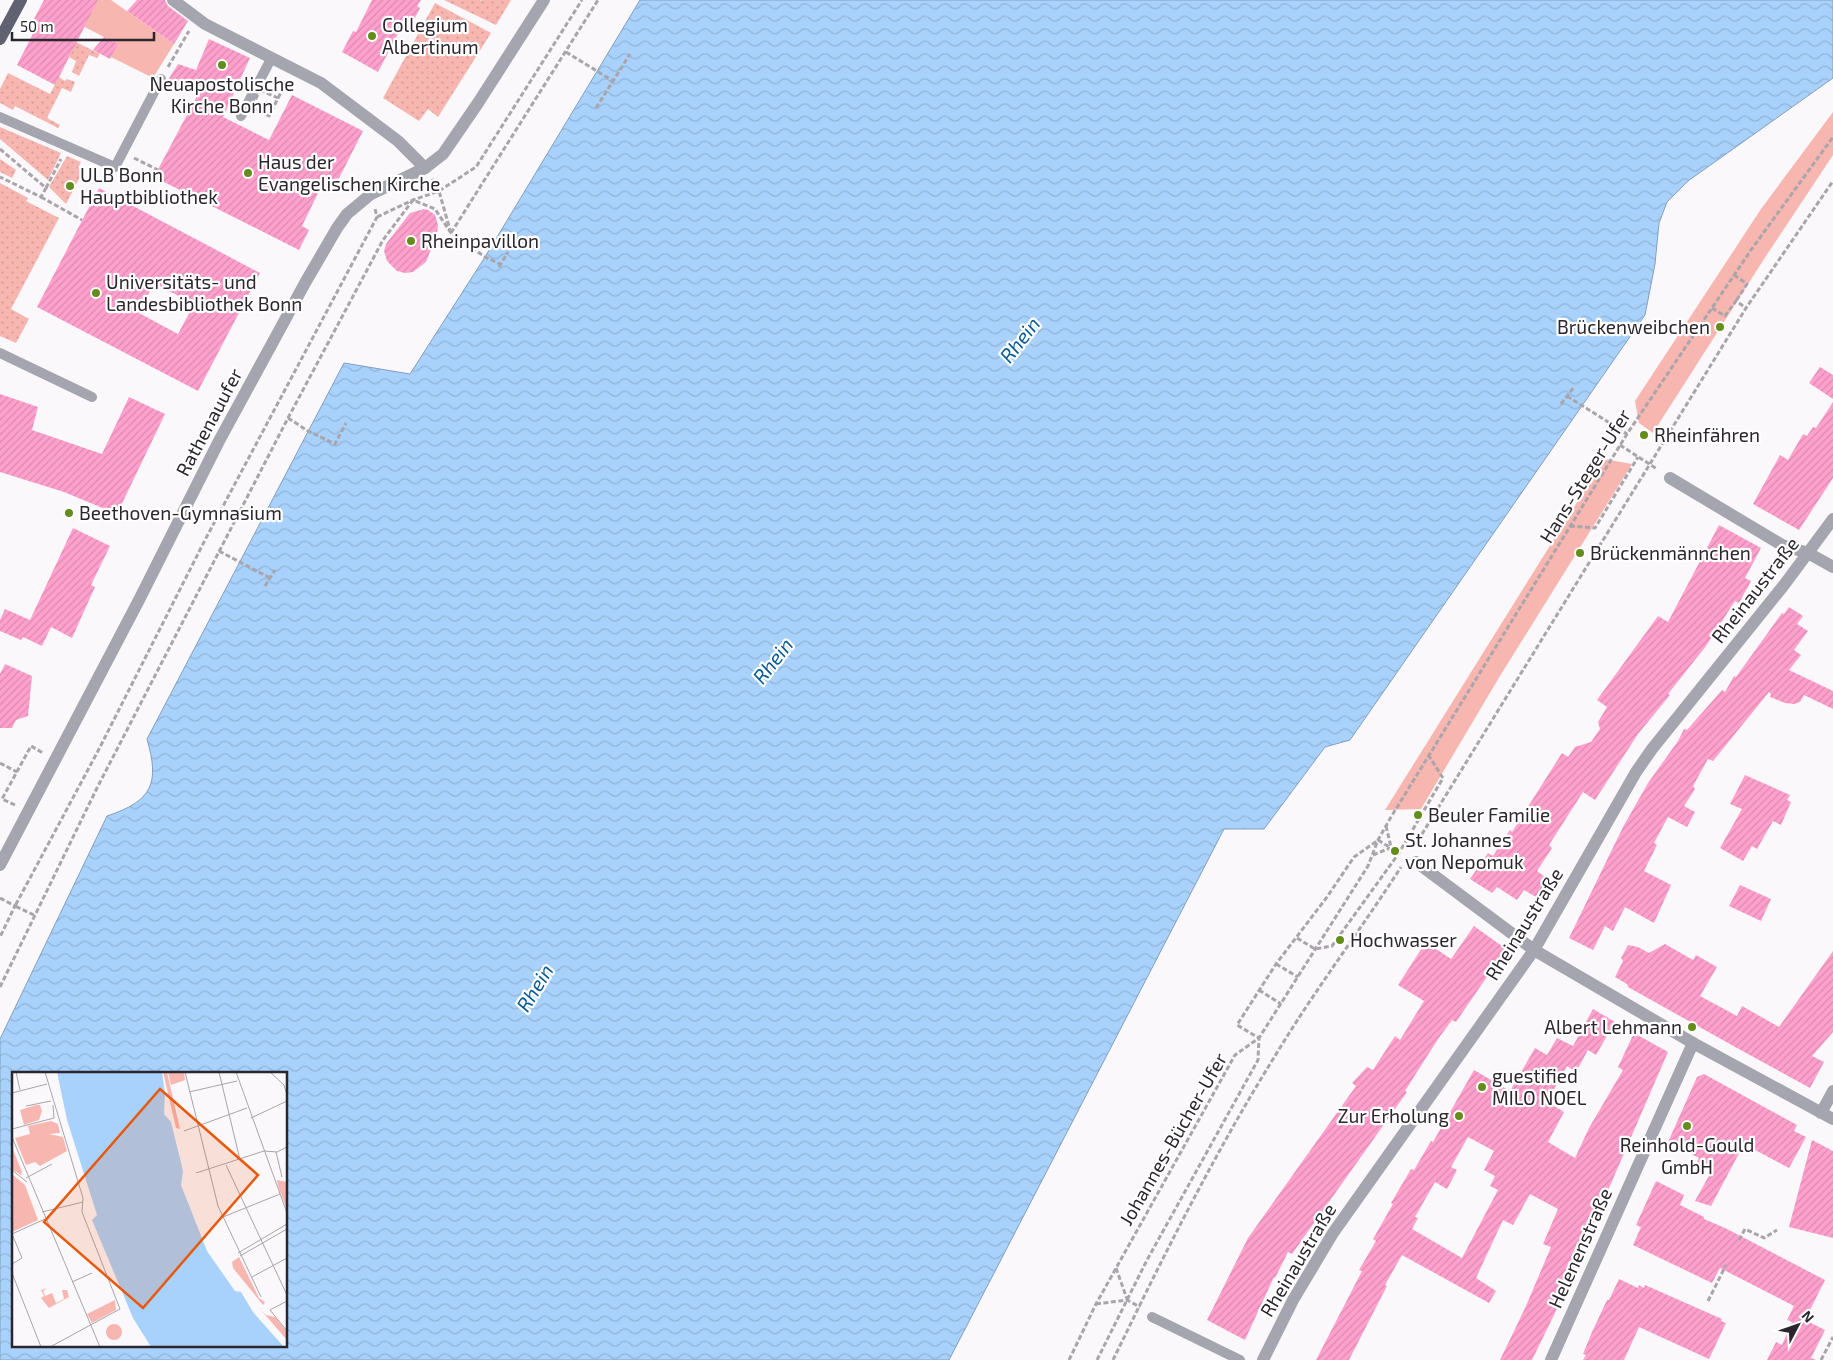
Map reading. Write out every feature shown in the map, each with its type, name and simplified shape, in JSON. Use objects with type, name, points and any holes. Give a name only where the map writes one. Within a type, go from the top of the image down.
[{"type":"main road","points":[[0,39],[21,0]]},
{"type":"street","points":[[173,0],[205,24],[321,83],[398,141],[425,168]]},
{"type":"street","name":"Rathenauufer","points":[[0,865],[139,600],[219,441],[336,228],[347,214],[371,194],[425,168],[438,160],[450,147],[544,0]]},
{"type":"street","points":[[1670,478],[1782,545],[1808,553],[1833,567]]},
{"type":"street","name":"Rheinaustraße","points":[[1263,1360],[1293,1300],[1333,1233],[1534,950],[1636,772],[1652,749],[1833,519]]},
{"type":"street","points":[[1412,860],[1534,950],[1693,1042],[1833,1119]]},
{"type":"street","name":"Helenenstraße","points":[[1551,1360],[1693,1042]]},
{"type":"street","points":[[1821,1113],[1833,1091]]},
{"type":"lane","points":[[241,116],[271,59]]},
{"type":"lane","points":[[0,117],[115,167],[161,79]]},
{"type":"lane","points":[[0,353],[92,397]]},
{"type":"lane","points":[[1152,1317],[1240,1360]]},
{"type":"path","points":[[0,937],[98,751],[200,549],[377,217],[413,200],[439,191],[476,167],[582,0]]},
{"type":"path","points":[[451,233],[598,0]]},
{"type":"path","points":[[161,79],[196,18]]},
{"type":"path","points":[[566,52],[613,81]]},
{"type":"path","points":[[596,108],[630,54]]},
{"type":"path","points":[[278,98],[282,90]]},
{"type":"path","name":"Hans-Steger-Ufer","points":[[1378,840],[1627,434],[1734,275],[1833,137]]},
{"type":"path","points":[[41,197],[67,147]]},
{"type":"path","points":[[0,149],[46,188]]},
{"type":"path","points":[[122,152],[158,170]]},
{"type":"path","points":[[0,177],[82,220]]},
{"type":"path","points":[[433,180],[439,191],[451,233]]},
{"type":"path","points":[[1421,836],[1746,308],[1833,181]]},
{"type":"path","points":[[371,194],[377,217]]},
{"type":"path","points":[[413,200],[435,209],[451,233],[499,266],[508,252]]},
{"type":"path","points":[[0,987],[97,788],[288,418],[383,240],[413,200]]},
{"type":"path","points":[[1712,308],[1725,316],[1736,301],[1747,284],[1734,275]]},
{"type":"path","points":[[1736,301],[1746,308]]},
{"type":"path","points":[[1561,404],[1574,387]]},
{"type":"path","points":[[1568,396],[1627,434]]},
{"type":"path","points":[[288,418],[308,431],[335,444],[346,423]]},
{"type":"path","points":[[1620,445],[1651,465]]},
{"type":"path","points":[[1570,526],[1595,528],[1638,457]]},
{"type":"path","points":[[219,551],[270,578]]},
{"type":"path","points":[[265,586],[275,570]]},
{"type":"path","points":[[12,804],[2,800],[31,746],[40,751]]},
{"type":"path","points":[[1296,937],[1315,949],[1332,946],[1399,853],[1443,778],[1428,756]]},
{"type":"path","points":[[0,763],[17,772]]},
{"type":"path","points":[[1386,826],[1391,847]]},
{"type":"path","points":[[1097,1360],[1147,1260],[1258,1060],[1259,1038],[1237,1024],[1276,964],[1327,897],[1354,857],[1378,840],[1412,860]]},
{"type":"path","name":"Johannes-Bücher-Ufer","points":[[1069,1360],[1116,1267],[1235,1055],[1259,1038],[1368,866],[1378,840]]},
{"type":"path","points":[[1373,855],[1391,847]]},
{"type":"path","points":[[1113,1360],[1201,1183],[1274,1057],[1317,988],[1392,882]]},
{"type":"path","points":[[0,898],[34,915]]},
{"type":"path","points":[[1276,964],[1298,976]]},
{"type":"path","points":[[1259,990],[1281,1004]]},
{"type":"path","points":[[1739,1240],[1745,1229],[1764,1238],[1777,1230]]},
{"type":"path","points":[[1708,1301],[1726,1265]]},
{"type":"path","points":[[1116,1267],[1128,1300]]},
{"type":"path","points":[[1096,1304],[1128,1300],[1139,1306]]},
{"type":"path","points":[[1821,1360],[1833,1337]]},
{"type":"shaded area","points":[[98,0],[111,0],[174,44],[153,78],[111,57],[117,44],[81,25]]},
{"type":"shaded area","points":[[444,0],[481,1],[511,0],[496,25]]},
{"type":"shaded area","points":[[435,3],[491,33],[438,117],[428,109],[419,121],[383,98]]},
{"type":"shaded area","points":[[76,42],[100,54],[97,58],[89,55],[79,76],[72,72],[76,61],[69,57]]},
{"type":"shaded area","points":[[8,73],[50,94],[59,77],[65,81],[67,79],[75,82],[71,92],[62,88],[47,118],[60,125],[58,128],[15,106],[13,110],[0,103],[0,89]]},
{"type":"shaded area","points":[[1833,112],[1833,155],[1653,433],[1639,423],[1635,401],[1761,209]]},
{"type":"shaded area","points":[[0,127],[61,153],[48,180],[0,139]]},
{"type":"shaded area","points":[[67,156],[81,162],[78,168],[83,171],[66,204],[49,187]]},
{"type":"shaded area","points":[[0,159],[16,170],[12,178],[0,172]]},
{"type":"shaded area","points":[[0,183],[28,198],[26,201],[59,218],[11,309],[29,319],[16,343],[0,336]]},
{"type":"shaded area","points":[[1604,459],[1632,464],[1500,676],[1421,809],[1385,810]]},
{"type":"water","name":"Rhein","points":[[640,0],[1833,0],[1833,78],[1688,181],[1667,202],[1659,223],[1655,264],[1645,315],[1350,740],[1325,747],[1264,829],[1224,829],[949,1360],[0,1360],[0,1039],[107,816],[134,804],[149,789],[153,768],[147,739],[344,363],[410,374],[485,257]]},
{"type":"building","points":[[44,0],[98,0],[55,85],[17,65],[39,22],[34,19]]},
{"type":"building","points":[[137,0],[165,0],[168,6],[188,21],[174,44],[127,11]]},
{"type":"building","name":"Collegium Albertinum","points":[[372,0],[421,0],[417,6],[420,8],[410,28],[402,26],[378,72],[342,52],[353,31],[356,32]]},
{"type":"building","points":[[104,37],[118,44],[110,59],[93,50]]},
{"type":"building","name":"Haus der Evangelischen Kirche","points":[[209,39],[250,58],[223,117],[269,140],[292,95],[363,131],[333,190],[322,185],[302,226],[309,230],[299,250],[154,177],[198,94],[168,80],[178,64],[196,70]]},
{"type":"building","name":"Universitäts- und Landesbibliothek Bonn","points":[[99,188],[260,273],[198,391],[37,307]],"holes":[[[154,283],[194,304],[178,334],[139,313]]]},
{"type":"building","name":"Rheinpavillon","points":[[424,209],[435,215],[438,225],[437,234],[426,262],[413,272],[397,271],[387,261],[384,251],[386,244],[410,213]]},
{"type":"building","points":[[1820,367],[1833,375],[1833,399],[1809,383]]},
{"type":"building","points":[[0,394],[38,407],[32,430],[102,454],[129,397],[165,414],[117,514],[64,492],[0,472]]},
{"type":"building","points":[[1833,402],[1833,478],[1799,530],[1753,504],[1780,455],[1788,460],[1803,434],[1807,436],[1813,427],[1816,428]]},
{"type":"building","points":[[1719,525],[1761,548],[1745,578],[1751,581],[1739,603],[1735,601],[1706,646],[1638,734],[1595,800],[1583,792],[1549,845],[1552,848],[1537,871],[1548,879],[1536,897],[1524,890],[1517,900],[1497,887],[1492,893],[1470,879],[1488,853],[1493,856],[1510,830],[1512,832],[1562,753],[1568,757],[1575,747],[1591,742],[1600,729],[1598,722],[1607,707],[1597,700],[1658,616],[1668,622]]},
{"type":"building","points":[[73,528],[110,546],[91,585],[95,587],[72,638],[51,627],[42,646],[23,637],[21,640],[0,631],[0,620],[5,609],[30,620]]},
{"type":"building","points":[[1789,607],[1803,616],[1797,624],[1808,631],[1794,650],[1801,655],[1789,670],[1833,691],[1833,709],[1804,695],[1800,702],[1794,704],[1785,703],[1770,697],[1771,694],[1769,692],[1713,761],[1708,759],[1693,786],[1695,789],[1684,806],[1695,812],[1687,827],[1668,817],[1654,843],[1657,845],[1644,871],[1671,885],[1654,923],[1625,907],[1613,931],[1605,926],[1593,950],[1569,938],[1623,827],[1648,783],[1678,741],[1684,729],[1687,730],[1722,690],[1725,692],[1734,676],[1736,677],[1782,613],[1784,614]]},
{"type":"building","points":[[5,664],[32,676],[28,716],[16,720],[12,728],[0,728],[0,674]]},
{"type":"building","points":[[1745,775],[1790,795],[1787,800],[1791,802],[1781,825],[1773,821],[1757,849],[1752,846],[1743,861],[1720,848],[1742,809],[1730,804]]},
{"type":"building","points":[[1740,885],[1771,899],[1761,921],[1729,906]]},
{"type":"building","points":[[1474,926],[1506,949],[1456,1022],[1452,1020],[1438,1039],[1405,1091],[1407,1092],[1292,1254],[1288,1252],[1274,1277],[1245,1340],[1207,1320],[1248,1238],[1356,1086],[1352,1083],[1367,1067],[1373,1070],[1395,1036],[1400,1040],[1424,1001],[1398,985],[1426,942],[1451,959]]},
{"type":"building","points":[[1665,944],[1693,960],[1696,955],[1717,967],[1700,996],[1737,1016],[1742,1006],[1779,1027],[1833,951],[1833,1032],[1812,1056],[1824,1062],[1810,1088],[1628,987],[1627,984],[1615,977],[1623,961],[1621,958],[1628,945],[1638,947],[1649,953]]},
{"type":"building","points":[[1593,1009],[1615,1022],[1596,1055],[1588,1050],[1576,1072],[1567,1066],[1547,1102],[1564,1112],[1548,1142],[1575,1158],[1589,1128],[1623,1070],[1618,1067],[1634,1033],[1668,1052],[1554,1315],[1532,1360],[1500,1360],[1551,1247],[1543,1244],[1558,1209],[1530,1194],[1513,1225],[1503,1220],[1476,1278],[1496,1291],[1489,1303],[1402,1255],[1385,1285],[1387,1286],[1349,1360],[1316,1360],[1362,1271],[1359,1270],[1376,1241],[1373,1239],[1393,1204],[1391,1203],[1411,1169],[1414,1170],[1431,1141],[1433,1142],[1474,1070],[1510,1091],[1535,1048],[1547,1055],[1557,1038],[1573,1046]],"holes":[[[1468,1137],[1494,1151],[1484,1170],[1495,1176],[1490,1186],[1498,1190],[1462,1258],[1412,1229],[1418,1218],[1415,1217],[1435,1182],[1447,1189],[1457,1170],[1451,1167]]]},
{"type":"building","points":[[1704,1074],[1797,1125],[1794,1131],[1806,1137],[1789,1168],[1744,1144],[1711,1206],[1695,1201],[1711,1172],[1696,1164],[1699,1158],[1668,1142],[1697,1077]]},
{"type":"building","points":[[1812,1140],[1833,1151],[1833,1238],[1789,1227]]},
{"type":"building","points":[[1656,1181],[1684,1195],[1680,1205],[1825,1280],[1805,1320],[1825,1330],[1811,1358],[1816,1360],[1767,1360],[1776,1342],[1782,1345],[1792,1322],[1787,1320],[1794,1306],[1720,1268],[1712,1283],[1633,1245],[1641,1227],[1636,1225]]},
{"type":"building","points":[[1619,1279],[1638,1288],[1639,1285],[1644,1288],[1645,1285],[1722,1319],[1721,1321],[1726,1323],[1709,1359],[1639,1327],[1624,1360],[1583,1360],[1586,1355],[1583,1354],[1592,1332]]},
{"type":"place","name":"Collegium Albertinum","points":[[372,36]]},
{"type":"place","name":"Neuapostolische Kirche Bonn","points":[[222,65]]},
{"type":"place","name":"Haus der Evangelischen Kirche","points":[[248,173]]},
{"type":"place","name":"ULB Bonn Hauptbibliothek","points":[[70,186]]},
{"type":"place","name":"Rheinpavillon","points":[[411,241]]},
{"type":"place","name":"Universitäts- und Landesbibliothek Bonn","points":[[96,293]]},
{"type":"place","name":"Brückenweibchen","points":[[1720,327]]},
{"type":"place","name":"Rheinfähren","points":[[1644,435]]},
{"type":"place","name":"Beethoven-Gymnasium","points":[[69,513]]},
{"type":"place","name":"Brückenmännchen","points":[[1580,553]]},
{"type":"place","name":"Beuler Familie","points":[[1418,815]]},
{"type":"place","name":"St. Johannes von Nepomuk","points":[[1395,851]]},
{"type":"place","name":"Hochwasser","points":[[1340,940]]},
{"type":"place","name":"Albert Lehmann","points":[[1692,1027]]},
{"type":"place","name":"guestified MILO NOEL","points":[[1482,1087]]},
{"type":"place","name":"Zur Erholung","points":[[1459,1116]]},
{"type":"place","name":"Reinhold-Gould GmbH","points":[[1687,1126]]}]
